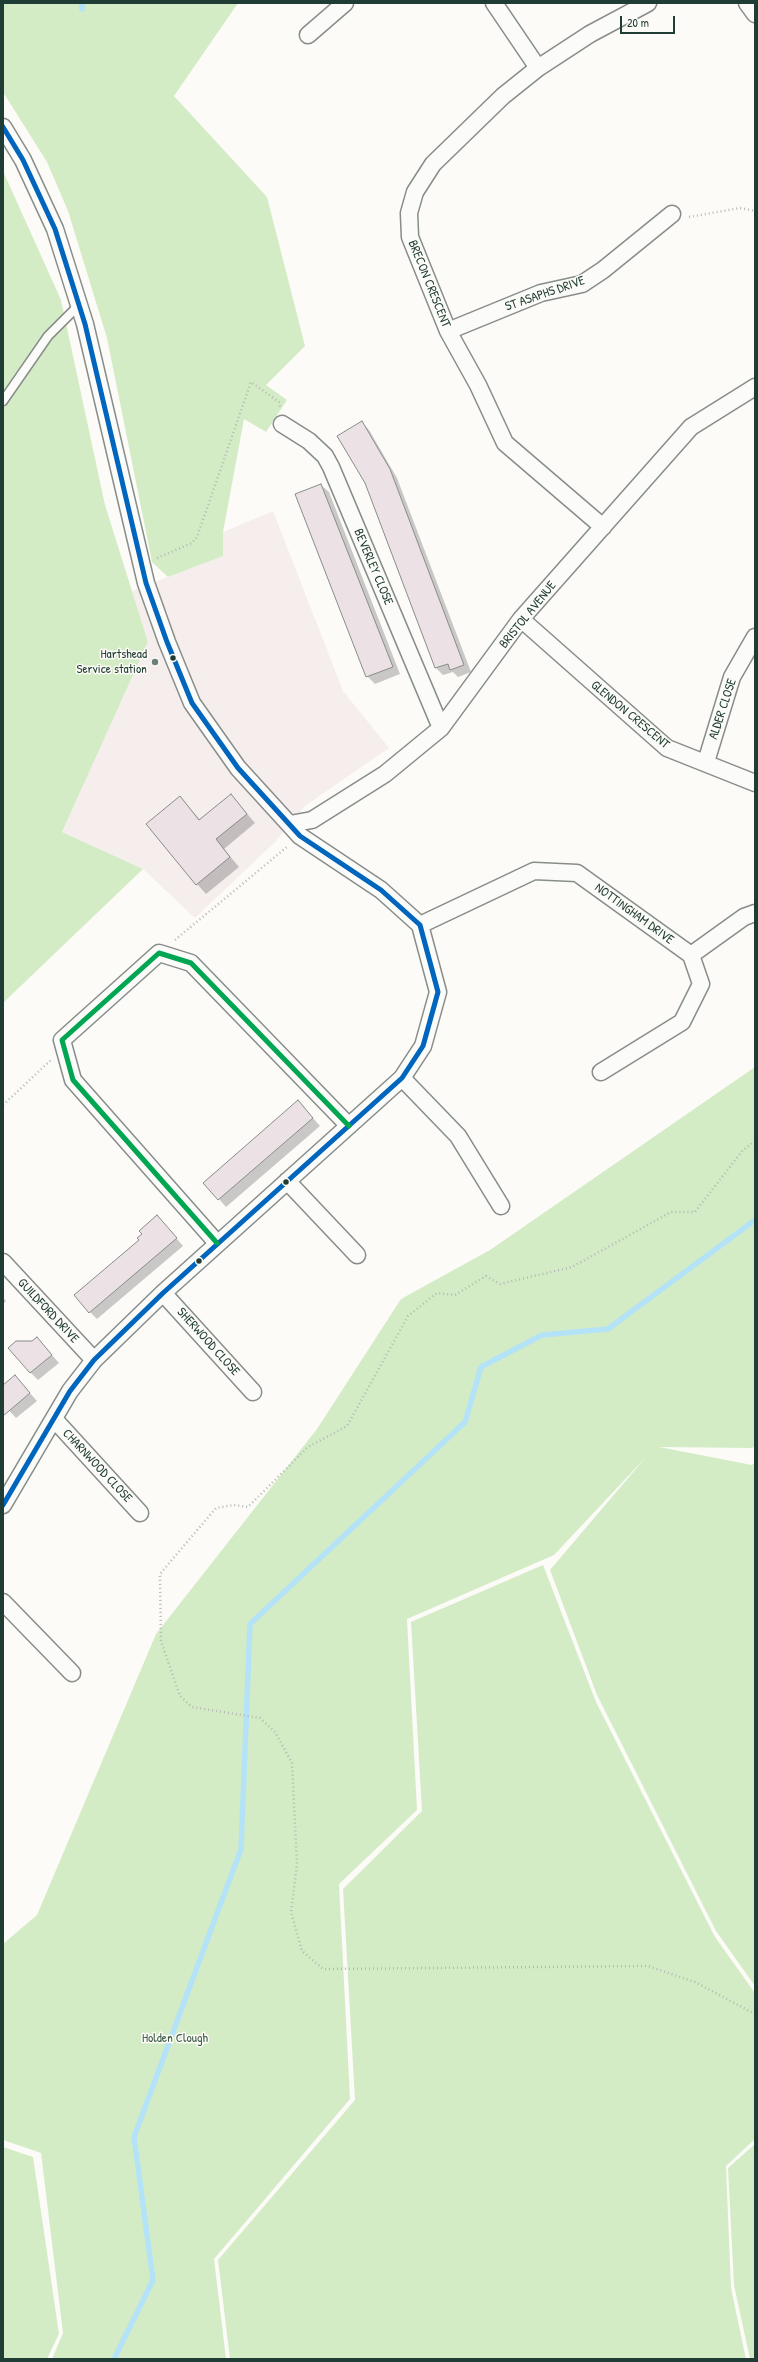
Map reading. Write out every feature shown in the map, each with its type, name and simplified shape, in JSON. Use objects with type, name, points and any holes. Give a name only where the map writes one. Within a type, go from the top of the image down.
[{"type":"street","points":[[308,35],[345,3]]},
{"type":"street","points":[[494,3],[538,68]]},
{"type":"street","name":"BRECON CRESCENT","points":[[603,527],[505,443],[478,385],[448,331],[410,237],[409,213],[415,192],[434,164],[460,136],[503,96],[538,68],[590,34],[648,3]]},
{"type":"street","points":[[746,3],[755,14]]},
{"type":"street","points":[[3,127],[23,160],[55,229],[79,305],[142,563],[167,642],[192,703],[238,768],[295,830],[381,890],[420,925],[438,992],[423,1046],[402,1078],[217,1243],[94,1360],[70,1391],[54,1420],[4,1498]]},
{"type":"street","name":"ST ASAPHS DRIVE","points":[[448,331],[541,292],[582,284],[603,270],[672,214]]},
{"type":"street","name":"BRISTOL AVENUE","points":[[295,830],[385,774],[441,728],[521,619],[691,427],[755,387]]},
{"type":"street","name":"BEVERLEY CLOSE","points":[[282,424],[309,441],[325,456],[331,466],[441,728]]},
{"type":"street","name":"GLENDON CRESCENT","points":[[521,619],[667,748],[706,762],[755,783]]},
{"type":"street","name":"ALDER CLOSE","points":[[706,762],[732,677],[755,637]]},
{"type":"street","name":"NOTTINGHAM DRIVE","points":[[420,925],[534,871],[577,872],[691,955]]},
{"type":"street","points":[[601,1072],[682,1022],[701,984],[691,955],[744,917],[755,913]]},
{"type":"street","points":[[217,1243],[73,1080],[62,1040],[159,953],[191,963],[349,1126]]},
{"type":"street","points":[[402,1078],[458,1136],[501,1206]]},
{"type":"street","points":[[287,1181],[357,1255]]},
{"type":"street","name":"GUILDFORD DRIVE","points":[[3,1262],[94,1360]]},
{"type":"street","name":"SHERWOOD CLOSE","points":[[163,1293],[253,1392]]},
{"type":"street","name":"CHARNWOOD CLOSE","points":[[54,1420],[140,1513]]},
{"type":"street","points":[[3,1602],[72,1673]]},
{"type":"lane","points":[[3,401],[48,336],[79,305]]},
{"type":"path","points":[[672,214],[682,218],[740,208],[755,211]]},
{"type":"path","points":[[142,563],[192,543],[197,538],[251,382],[279,402],[282,424]]},
{"type":"path","points":[[159,953],[295,830]]},
{"type":"path","points":[[3,1105],[64,1048]]},
{"type":"path","points":[[755,1141],[743,1150],[695,1212],[671,1212],[572,1267],[500,1284],[486,1276],[455,1295],[437,1293],[408,1316],[347,1426],[308,1447],[248,1507],[234,1505],[216,1508],[160,1574],[160,1641],[180,1696],[192,1707],[260,1718],[275,1732],[292,1762],[297,1864],[291,1912],[302,1952],[323,1969],[648,1966],[695,1982],[755,2014]]},
{"type":"shaded area","points":[[273,511],[343,691],[389,748],[305,806],[276,841],[195,918],[143,869],[62,832],[148,642],[132,591],[222,556],[223,532]]},
{"type":"green space","points":[[3,3],[238,3],[174,96],[267,197],[305,346],[266,385],[287,400],[266,432],[244,419],[223,532],[223,556],[168,577],[152,562],[107,338],[68,211],[47,162],[3,92]]},
{"type":"green space","points":[[3,171],[61,300],[105,505],[148,642],[62,832],[143,869],[3,1003]]},
{"type":"green space","name":"Holden Clough","points":[[755,1067],[755,1446],[752,1448],[659,1447],[752,1465],[755,1462],[755,1986],[716,1931],[597,1695],[550,1570],[646,1457],[554,1555],[407,1619],[417,1810],[339,1884],[350,2099],[214,2259],[226,2359],[52,2359],[63,2333],[41,2153],[3,2140],[3,1944],[37,1915],[156,1634],[317,1429],[401,1299],[490,1250]]},
{"type":"green space","points":[[543,1565],[596,1702],[715,1937],[755,1993],[755,2139],[726,2166],[731,2288],[746,2359],[230,2359],[218,2260],[355,2100],[343,1889],[422,1811],[411,1622]]},
{"type":"green space","points":[[755,2144],[755,2359],[750,2359],[734,2285],[728,2168]]},
{"type":"green space","points":[[3,2147],[33,2157],[59,2334],[47,2359],[3,2359]]},
{"type":"building","points":[[362,421],[390,469],[464,665],[450,670],[448,664],[435,668],[365,483],[337,436]]},
{"type":"building","points":[[321,484],[393,667],[366,677],[295,494]]},
{"type":"building","points":[[231,794],[247,814],[216,839],[230,857],[196,885],[146,824],[180,796],[199,820]]},
{"type":"building","points":[[298,1100],[313,1118],[218,1200],[203,1183]]},
{"type":"building","points":[[157,1215],[177,1238],[89,1313],[74,1295],[139,1240],[137,1238],[142,1234],[139,1231]]},
{"type":"building","points":[[37,1337],[52,1355],[30,1373],[8,1348],[16,1341],[32,1341]]},
{"type":"building","points":[[15,1375],[30,1393],[3,1416],[3,1385]]},
{"type":"waterway","points":[[82,3],[82,9]]},
{"type":"waterway","points":[[114,2359],[153,2280],[134,2137],[241,1849],[250,1624],[465,1422],[481,1367],[542,1335],[608,1329],[755,1220]]},
{"type":"transit line","points":[[3,127],[23,160],[55,229],[85,324],[146,583],[167,642],[192,703],[238,768],[300,836],[381,890],[420,925],[438,992],[423,1046],[402,1078],[163,1293],[94,1360],[70,1391],[3,1505]]},
{"type":"transit line","points":[[217,1243],[73,1080],[62,1040],[159,953],[191,963],[349,1126]]},
{"type":"place","name":"Hartshead Service station","points":[[155,662]]}]
